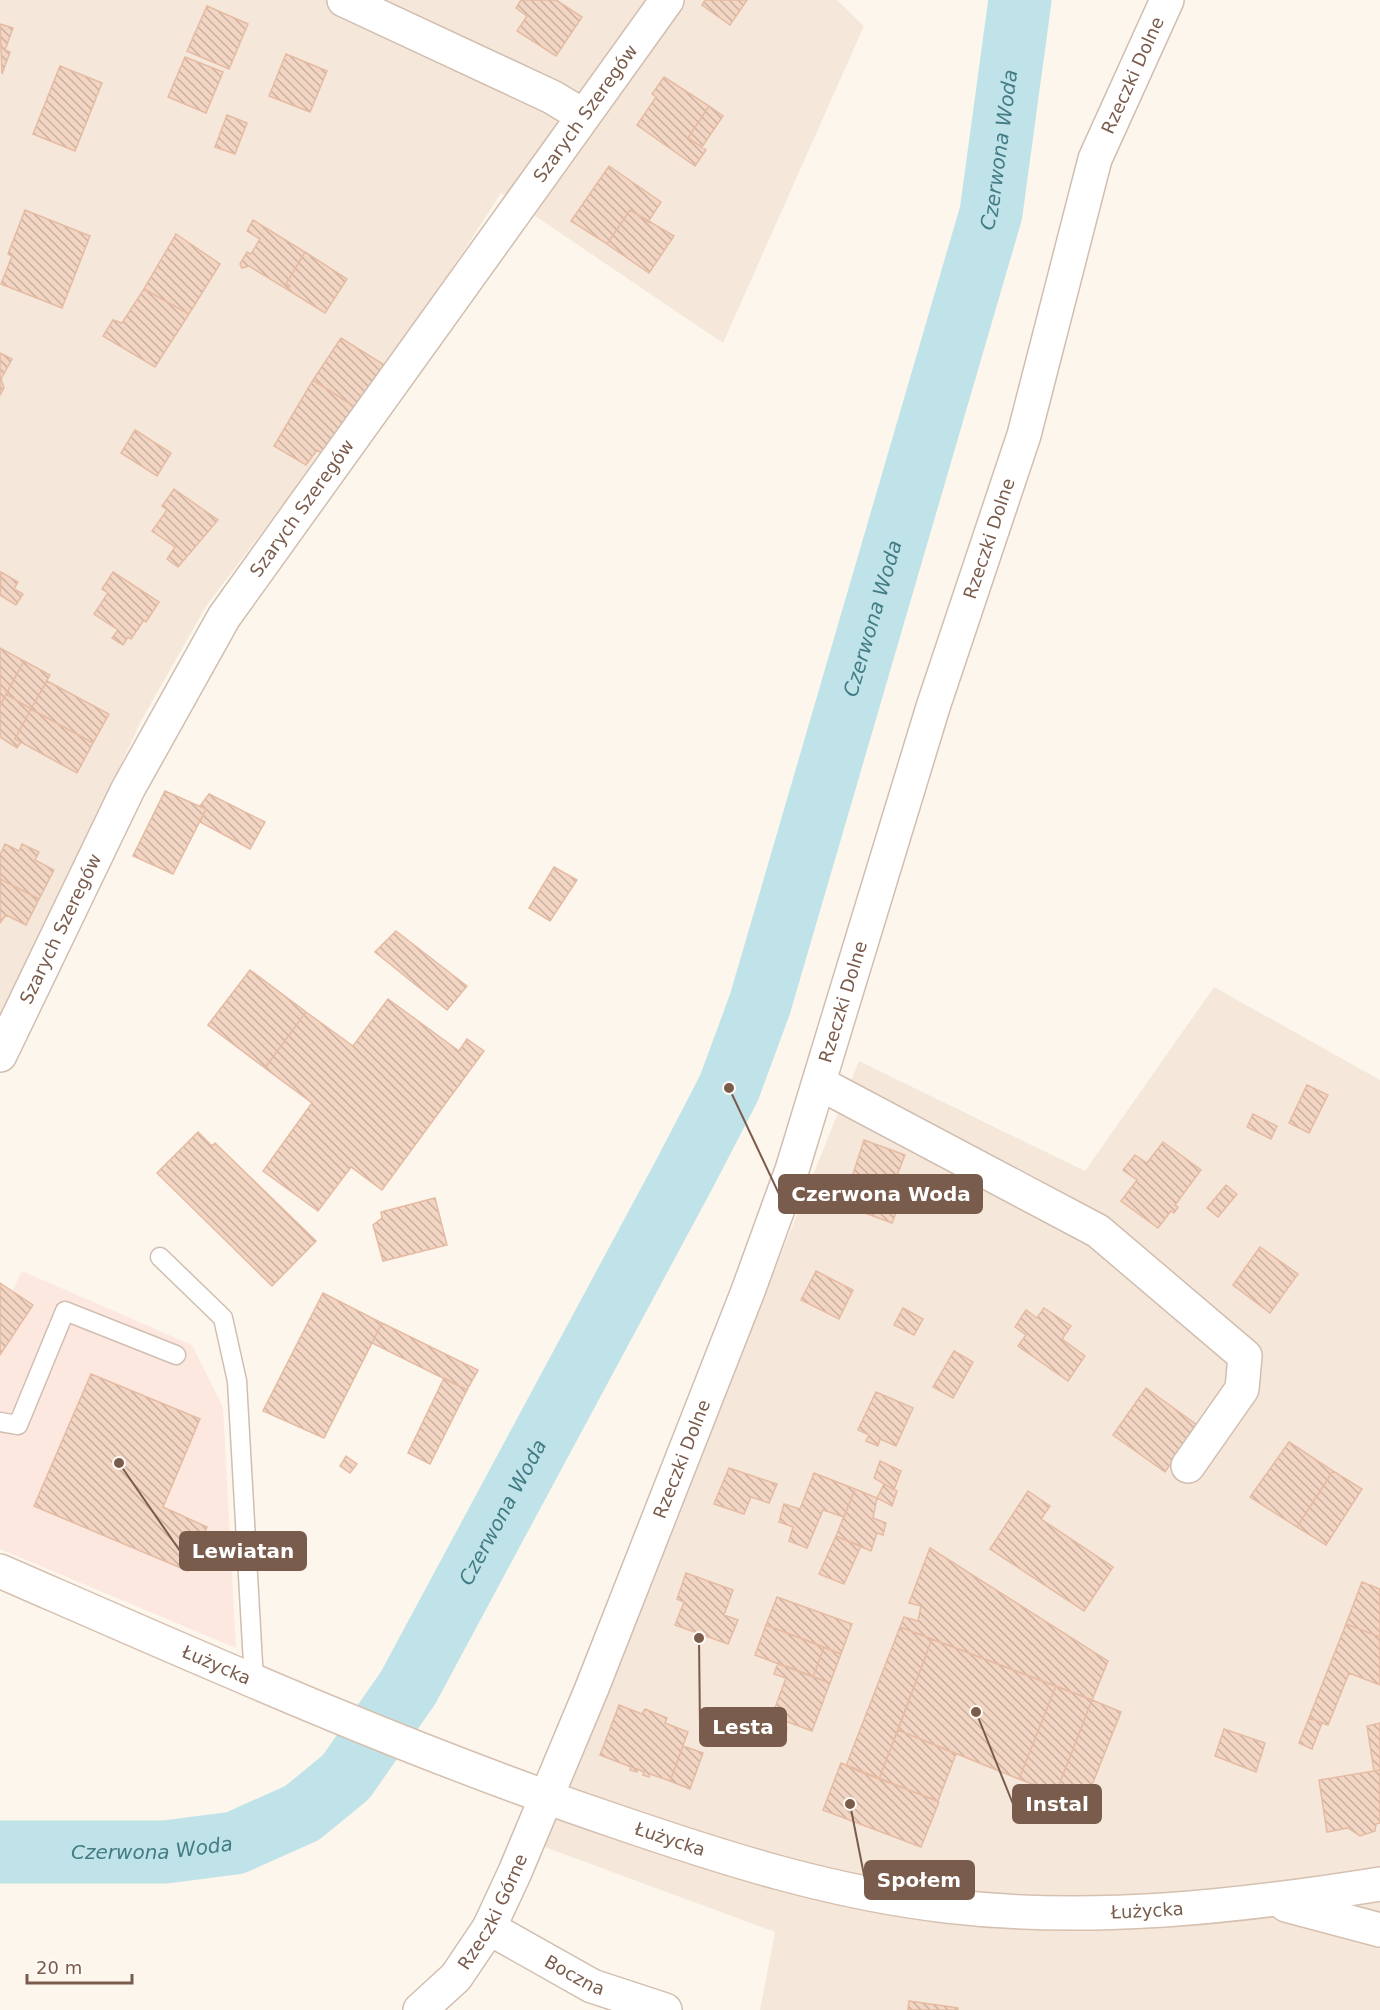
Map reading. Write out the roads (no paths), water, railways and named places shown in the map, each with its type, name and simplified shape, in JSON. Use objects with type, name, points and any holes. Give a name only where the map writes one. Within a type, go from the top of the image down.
[{"type":"street","points":[[344,0],[552,97],[582,116]]},
{"type":"street","name":"Szarych Szeregów","points":[[0,1055],[128,789],[224,617],[667,0]]},
{"type":"street","name":"Rzeczki Dolne","points":[[544,1798],[592,1688],[748,1291],[792,1170],[857,949],[933,707],[1024,435],[1095,159],[1167,0]]},
{"type":"street","name":"Rzeczki Dolne","points":[[819,1083],[1098,1231],[1245,1356],[1242,1389],[1188,1466]]},
{"type":"street","name":"Łużycka","points":[[0,1571],[428,1754],[544,1798],[775,1874],[866,1894],[948,1906],[1038,1913],[1114,1912],[1272,1901],[1380,1884]]},
{"type":"street","name":"Rzeczki Górne","points":[[420,2010],[456,1977],[489,1928],[515,1872],[544,1798]]},
{"type":"street","points":[[1272,1901],[1380,1930]]},
{"type":"street","name":"Boczna","points":[[489,1928],[592,1986],[665,2010]]},
{"type":"lane","points":[[160,1257],[223,1318],[237,1381],[259,1683]]},
{"type":"lane","points":[[0,1422],[18,1425],[65,1311],[176,1355]]},
{"type":"waterway","name":"Czerwona Woda","points":[[0,1852],[165,1852],[235,1843],[302,1813],[346,1777],[408,1688],[729,1088],[760,1004],[991,213],[1020,0]]},
{"type":"place","name":"Czerwona Woda","points":[[729,1088]]},
{"type":"place","name":"Lewiatan","points":[[119,1463]]},
{"type":"place","name":"Lesta","points":[[699,1638]]},
{"type":"place","name":"Instal","points":[[976,1712]]},
{"type":"place","name":"Społem","points":[[850,1804]]}]
